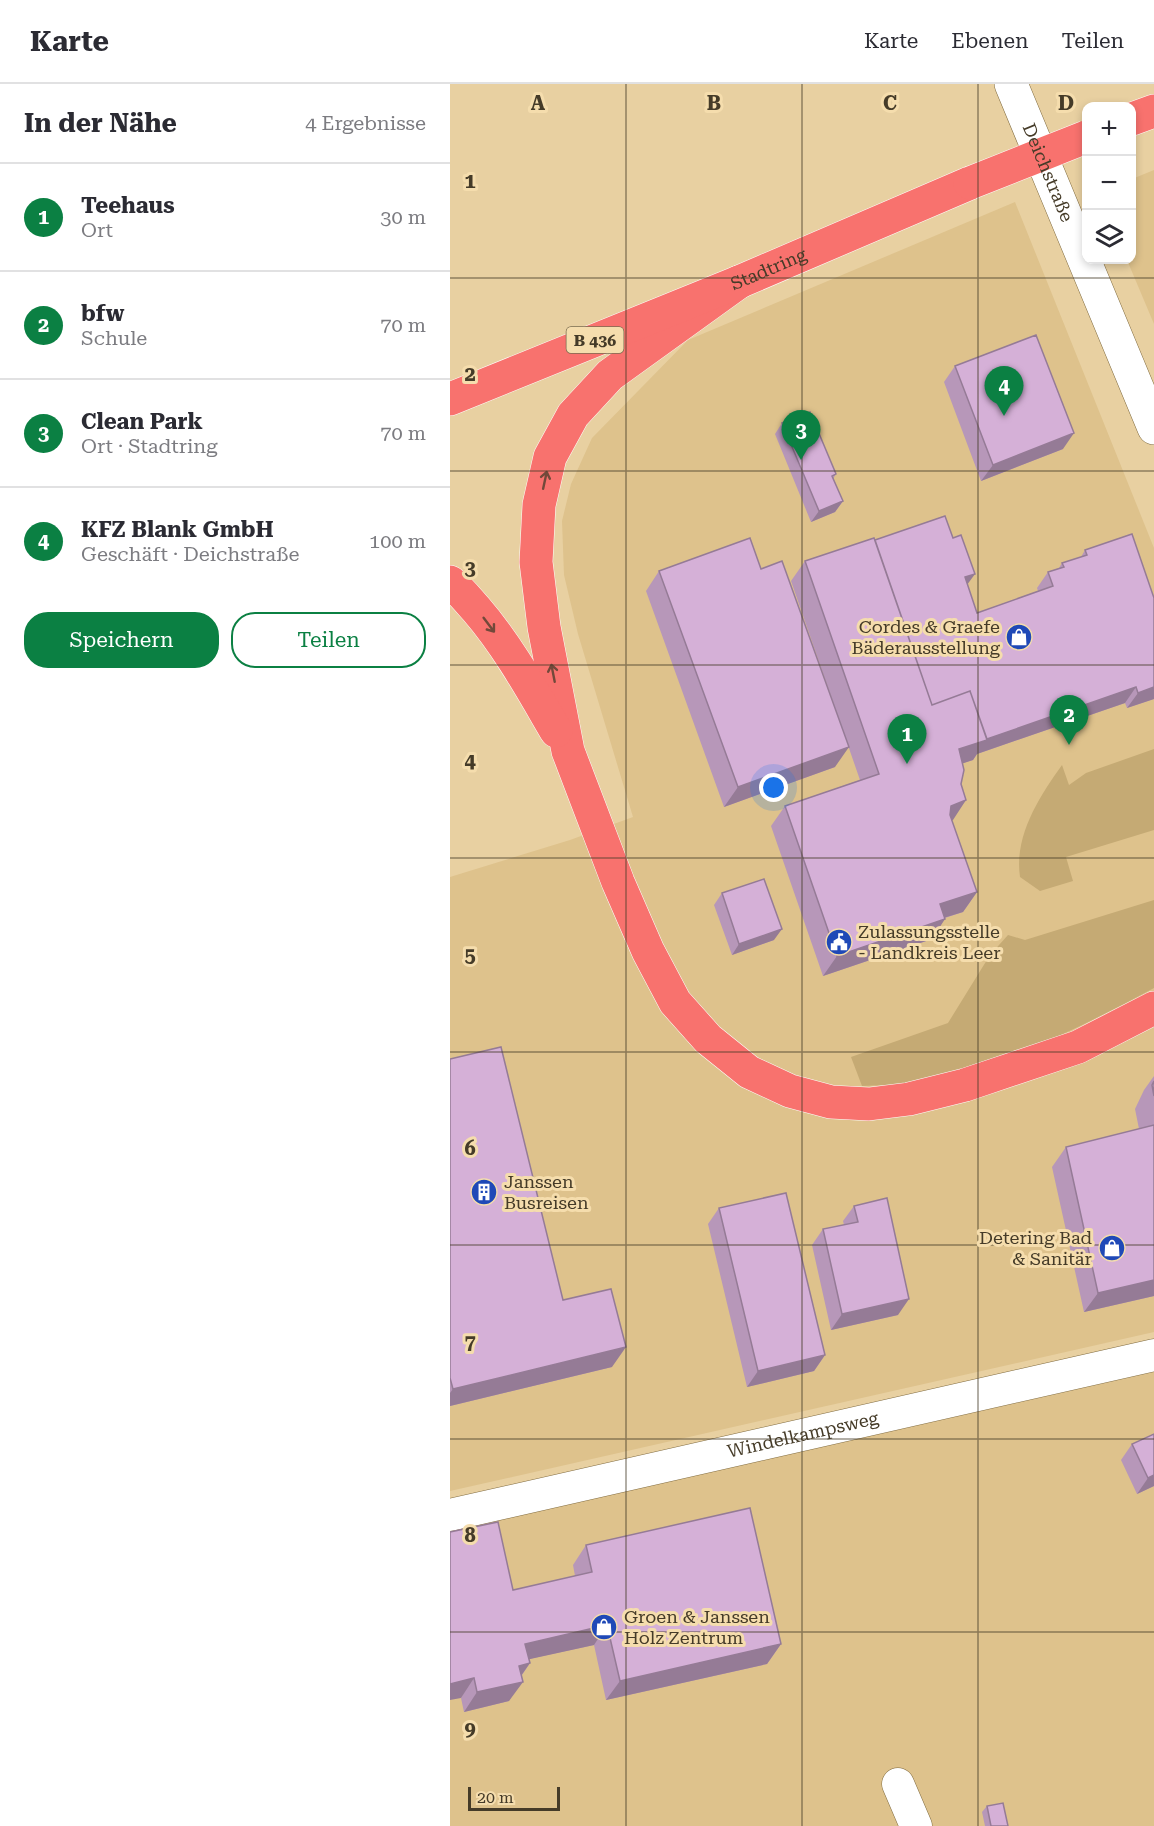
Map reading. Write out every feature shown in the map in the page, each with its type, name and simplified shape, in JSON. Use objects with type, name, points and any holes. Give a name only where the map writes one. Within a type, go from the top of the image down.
[{"type":"highway","points":[[1136,117],[1154,111]]},
{"type":"highway","name":"Stadtring","points":[[450,399],[739,282],[970,183],[1082,139]]},
{"type":"highway","points":[[568,751],[544,627],[536,562],[539,505],[550,457],[573,415],[610,375],[739,282]]},
{"type":"highway","points":[[450,582],[490,625],[520,670],[568,751],[622,892],[648,951],[675,1002],[708,1039],[749,1072],[790,1091],[831,1102],[869,1104],[909,1099],[965,1085],[1078,1047],[1154,1008]]},
{"type":"main road","name":"Deichstraße","points":[[1011,84],[1154,428]]},
{"type":"street","name":"Windelkampsweg","points":[[450,1515],[1154,1355]]},
{"type":"street","points":[[898,1784],[916,1826]]},
{"type":"shaded area","points":[[1154,170],[1154,324],[1129,264],[1136,264],[1136,177]]},
{"type":"shaded area","points":[[1015,202],[1154,548],[1154,1332],[450,1491],[450,877],[570,840],[633,817],[578,634],[564,575],[562,521],[571,484],[592,438],[688,340]]},
{"type":"shaded area","points":[[1154,749],[1154,830],[1066,857],[1073,881],[1040,891],[1020,877],[1021,847],[1030,818],[1062,765],[1069,785],[1086,773]]},
{"type":"shaded area","points":[[1154,900],[1154,988],[1058,1036],[983,1067],[934,1080],[862,1086],[851,1057],[948,1023],[990,955],[1008,935],[1025,940]]},
{"type":"shaded area","points":[[1154,1372],[1154,1826],[450,1826],[450,1531]]},
{"type":"building","points":[[1036,335],[1074,433],[993,465],[955,366]]},
{"type":"building","points":[[810,412],[836,474],[832,476],[843,501],[819,511],[782,423]]},
{"type":"building","name":"Cordes & Graefe Bäderausstellung","points":[[945,516],[953,538],[961,535],[975,574],[965,577],[977,613],[1053,586],[1048,572],[1064,567],[1062,563],[1087,555],[1085,550],[1132,534],[1154,598],[1154,687],[1138,693],[1136,687],[987,739],[970,691],[932,705],[875,540]]},
{"type":"building","points":[[750,538],[761,569],[782,561],[849,747],[738,787],[659,571]]},
{"type":"building","points":[[874,538],[932,705],[970,691],[987,740],[959,749],[964,770],[961,784],[966,800],[951,806],[950,815],[977,892],[940,904],[945,919],[837,956],[785,806],[879,774],[805,561]]},
{"type":"building","points":[[764,879],[782,929],[739,944],[722,893]]},
{"type":"building","name":"Janssen Busreisen","points":[[501,1047],[563,1300],[611,1289],[626,1347],[453,1389],[450,1378],[450,1059]]},
{"type":"building","name":"Detering Bad & Sanitär","points":[[1154,1125],[1154,1280],[1098,1293],[1066,1147]]},
{"type":"building","points":[[786,1193],[825,1355],[758,1371],[719,1208]]},
{"type":"building","points":[[887,1198],[909,1299],[842,1314],[823,1229],[858,1222],[854,1206]]},
{"type":"building","points":[[1154,1434],[1154,1475],[1148,1478],[1132,1444]]},
{"type":"building","name":"Groen & Janssen Holz Zentrum","points":[[750,1508],[781,1644],[620,1681],[607,1625],[525,1644],[530,1663],[519,1666],[523,1682],[477,1692],[474,1678],[450,1684],[450,1532],[498,1522],[513,1590],[592,1572],[586,1545]]},
{"type":"building","points":[[1003,1803],[1008,1826],[991,1826],[987,1806]]},
{"type":"place","name":"KFZ Blank GmbH","points":[[1004,416]]},
{"type":"place","name":"Clean Park","points":[[801,460]]},
{"type":"place","name":"Cordes & Graefe Bäderausstellung","points":[[1019,637]]},
{"type":"place","name":"bfw","points":[[1069,745]]},
{"type":"place","name":"Teehaus","points":[[907,764]]},
{"type":"place","name":"Zulassungsstelle - Landkreis Leer","points":[[839,942]]},
{"type":"place","name":"Janssen Busreisen","points":[[484,1192]]},
{"type":"place","name":"Detering Bad & Sanitär","points":[[1112,1248]]},
{"type":"place","name":"Groen & Janssen Holz Zentrum","points":[[604,1627]]}]
